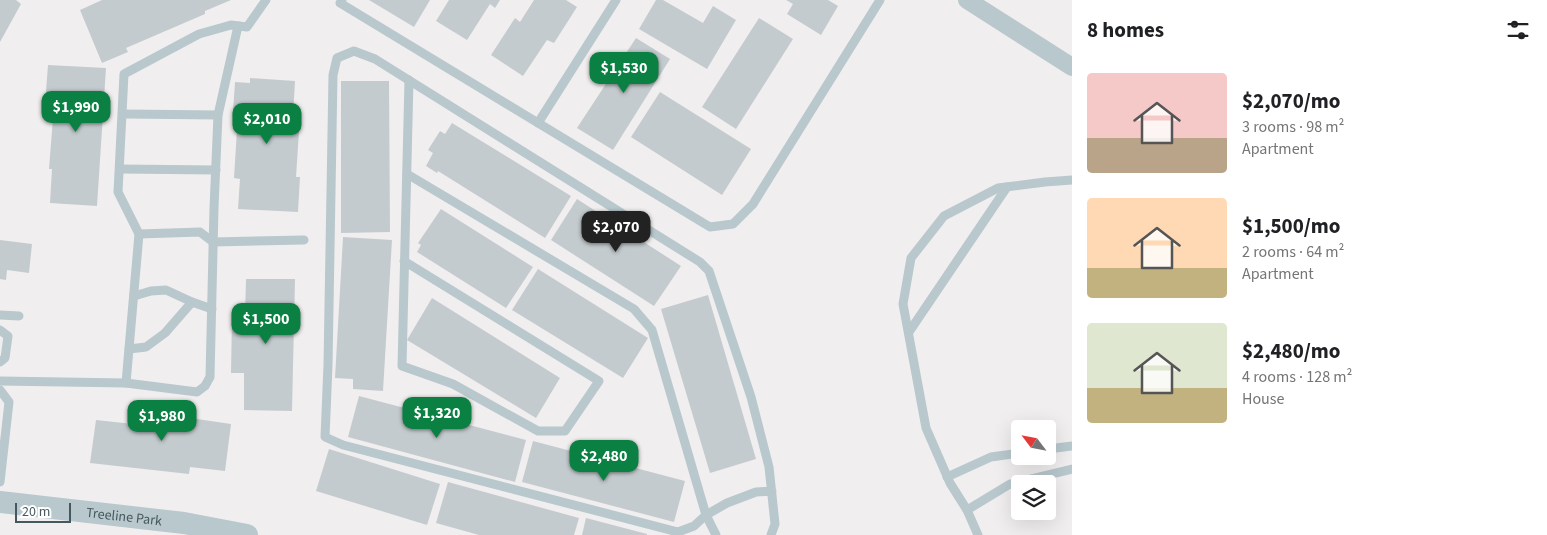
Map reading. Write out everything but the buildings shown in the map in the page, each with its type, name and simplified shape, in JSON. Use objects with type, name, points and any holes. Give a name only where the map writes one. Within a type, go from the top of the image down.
[{"type":"street","points":[[968,0],[1072,67]]},
{"type":"street","name":"Treeline Park","points":[[0,502],[184,523],[247,535]]},
{"type":"lane","points":[[126,383],[139,234],[118,192],[124,74],[199,34],[231,25],[247,27],[266,0]]},
{"type":"lane","points":[[342,0],[340,3],[710,227],[733,224],[753,204],[880,0]]},
{"type":"lane","points":[[538,123],[616,0]]},
{"type":"lane","points":[[0,381],[126,383],[197,392],[205,386],[210,377],[218,115],[238,26]]},
{"type":"lane","points":[[771,535],[776,524],[769,466],[751,397],[709,271],[700,262],[375,59],[354,51],[337,58],[333,74],[325,438],[678,532],[694,526],[706,515],[727,502],[756,492],[772,492]]},
{"type":"lane","points":[[404,261],[599,381],[565,431],[538,431],[453,384],[402,366],[404,261],[406,174],[409,80]]},
{"type":"lane","points":[[123,114],[218,115]]},
{"type":"lane","points":[[120,169],[216,170]]},
{"type":"lane","points":[[406,174],[634,310],[652,330],[706,515],[716,535]]},
{"type":"lane","points":[[978,535],[968,510],[947,478],[926,428],[903,304],[911,258],[944,216],[998,188],[1072,180]]},
{"type":"lane","points":[[909,332],[1007,187]]},
{"type":"lane","points":[[139,234],[200,232],[213,242],[304,240]]},
{"type":"lane","points":[[134,296],[151,291],[166,290],[212,309]]},
{"type":"lane","points":[[129,349],[146,347],[165,333],[192,302]]},
{"type":"lane","points":[[0,315],[18,316]]},
{"type":"lane","points":[[0,330],[8,336],[4,358],[0,362]]},
{"type":"lane","points":[[0,390],[9,402],[0,482]]},
{"type":"lane","points":[[1056,448],[1072,446]]},
{"type":"lane","points":[[947,478],[991,457],[1011,454]]},
{"type":"lane","points":[[968,510],[1010,484],[1072,469]]}]
